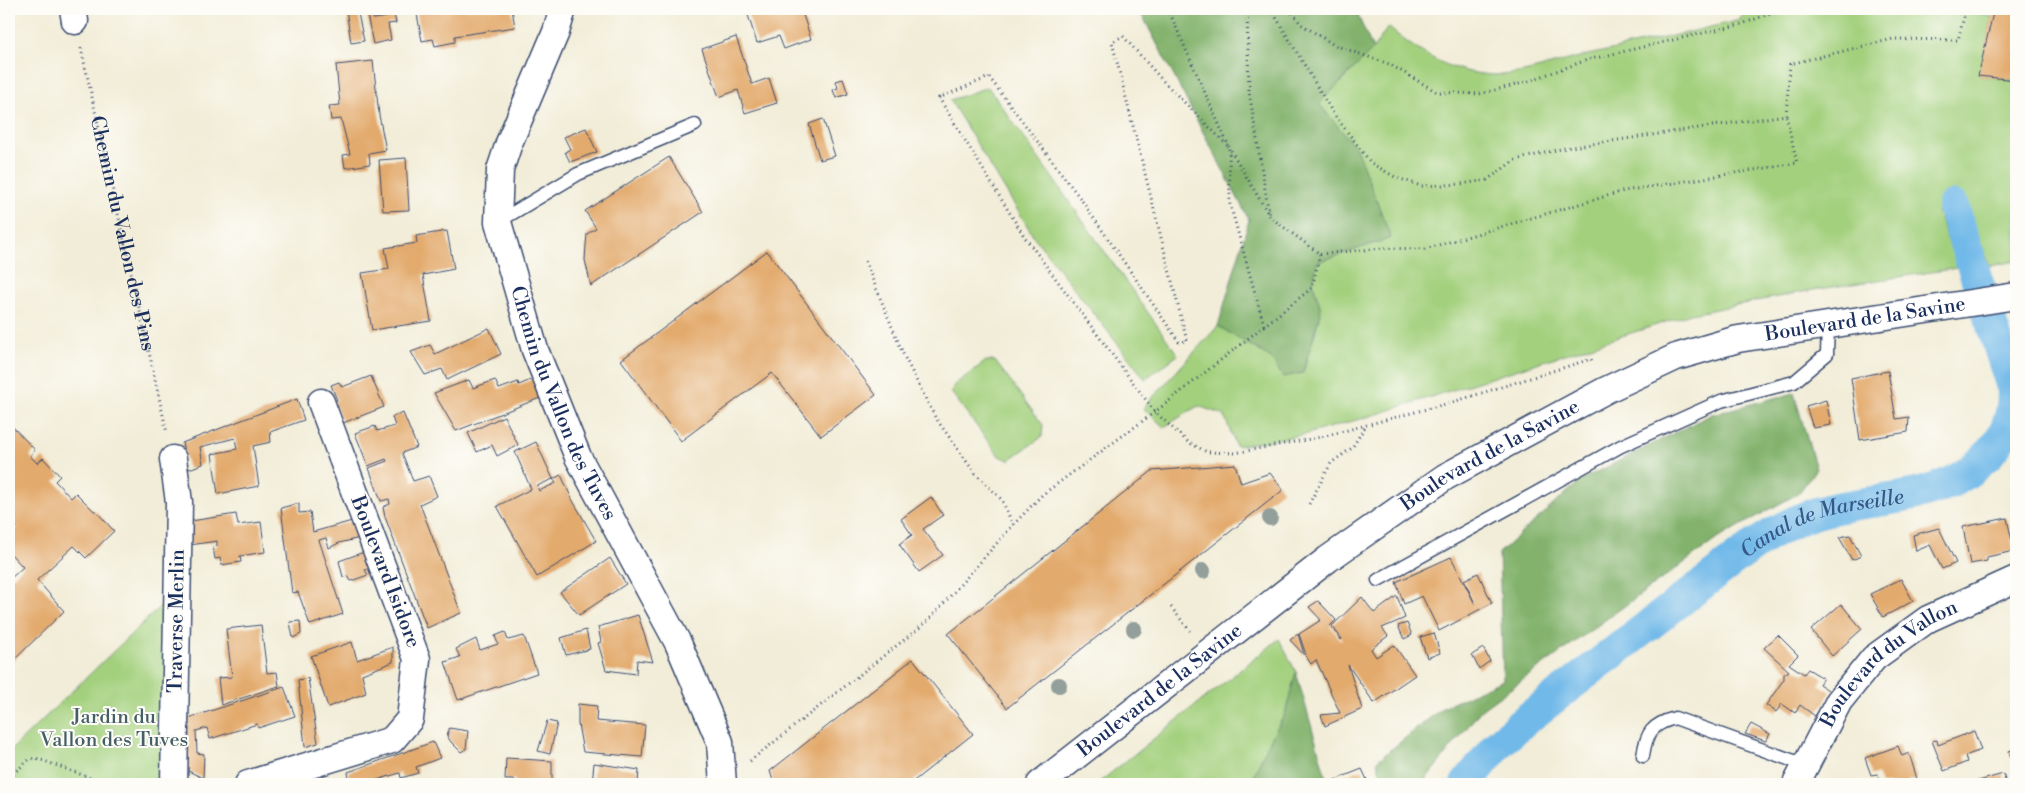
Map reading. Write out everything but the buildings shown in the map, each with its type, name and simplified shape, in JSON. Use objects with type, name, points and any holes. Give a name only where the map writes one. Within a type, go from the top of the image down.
[{"type":"street","name":"Chemin du Vallon des Tuves","points":[[563,9],[556,32],[509,143],[500,170],[498,222],[535,350],[578,457],[678,643],[720,742],[723,784]]},
{"type":"street","name":"Boulevard de la Savine","points":[[1040,784],[1328,559],[1445,476],[1606,390],[1676,357],[1738,339],[2016,296]]},
{"type":"street","name":"Boulevard Isidore","points":[[248,784],[392,740],[410,719],[417,659],[321,402]]},
{"type":"street","name":"Traverse Merlin","points":[[172,459],[179,502],[174,784]]},
{"type":"street","name":"Boulevard du Vallon","points":[[1800,775],[1839,700],[1874,658],[1928,619],[2016,579]]},
{"type":"lane","points":[[498,222],[578,174],[695,126]]},
{"type":"lane","points":[[1378,580],[1621,446],[1721,401],[1794,382],[1827,354],[1828,324]]},
{"type":"lane","points":[[1643,756],[1646,738],[1660,722],[1675,718],[1800,775]]},
{"type":"path","points":[[1168,9],[1229,147],[1270,217],[1320,254],[1383,248],[1425,249],[1624,191],[1797,163],[1786,115],[1790,64],[1892,39],[1958,40],[1966,9]]},
{"type":"path","points":[[1247,9],[1249,91],[1270,217]]},
{"type":"path","points":[[1271,9],[1333,113],[1371,163],[1395,177],[1421,186],[1460,184],[1487,180],[1515,160],[1565,148],[1786,115]]},
{"type":"path","points":[[1289,9],[1301,24],[1334,45],[1389,64],[1437,92],[1479,94],[1523,83],[1587,60],[1742,24],[1782,9]]},
{"type":"path","points":[[1929,9],[1965,14]]},
{"type":"path","name":"Chemin du Vallon des Pins","points":[[74,15],[172,459]]},
{"type":"path","points":[[1264,325],[1230,204],[1229,147],[1164,82],[1123,36],[1112,42],[1187,341],[1179,342],[1080,198],[989,77],[939,98],[1024,236],[1155,412],[1188,442],[1207,452],[1235,453],[1321,437],[1453,402],[1590,359],[1606,390]]},
{"type":"path","points":[[744,766],[928,621],[1042,495],[1155,412],[1312,288],[1320,254]]},
{"type":"path","points":[[865,261],[904,356],[935,416],[974,472],[1002,500],[1013,525]]},
{"type":"path","points":[[1309,504],[1331,463],[1352,448],[1366,425]]},
{"type":"path","points":[[1171,608],[1193,635]]},
{"type":"path","points":[[9,777],[30,759],[36,758],[107,784]]},
{"type":"green space","points":[[1130,9],[1355,9],[1373,49],[1319,104],[1356,148],[1391,238],[1317,262],[1313,284],[1321,309],[1303,373],[1283,377],[1270,357],[1218,326],[1249,220],[1143,17]]},
{"type":"green space","points":[[1744,9],[1969,9],[1992,17],[1979,76],[2016,80],[2016,261],[1990,266],[1965,202],[1937,211],[1958,268],[1813,290],[1691,314],[1371,416],[1303,435],[1236,446],[1224,415],[1198,406],[1164,427],[1143,408],[1218,326],[1270,357],[1283,376],[1302,373],[1321,309],[1313,284],[1317,262],[1391,238],[1356,148],[1319,104],[1373,49],[1388,27],[1418,50],[1439,62],[1475,73],[1503,75],[1528,71],[1579,57],[1740,20]]},
{"type":"green space","points":[[988,87],[1178,355],[1145,379],[1034,237],[950,100]]},
{"type":"green space","points":[[986,361],[995,361],[1043,425],[1042,437],[1009,460],[999,456],[951,392],[954,385]]},
{"type":"green space","points":[[1794,393],[1816,469],[1799,493],[1717,539],[1481,710],[1422,784],[1383,784],[1377,761],[1442,708],[1503,680],[1499,553],[1581,480],[1712,414]]},
{"type":"green space","name":"Jardin du Vallon des Tuves","points":[[174,593],[168,784],[9,784],[9,752]]},
{"type":"green space","points":[[1279,639],[1296,672],[1285,714],[1266,748],[1250,784],[1097,784]]},
{"type":"green space","points":[[1296,672],[1328,784],[1250,784],[1266,748],[1285,714]]},
{"type":"waterway","name":"Canal de Marseille","points":[[1466,784],[1498,744],[1524,721],[1733,561],[1775,532],[1805,517],[1826,510],[1933,490],[1971,470],[1989,454],[2003,435],[2007,425],[2011,414],[2013,390],[1953,206]]}]
